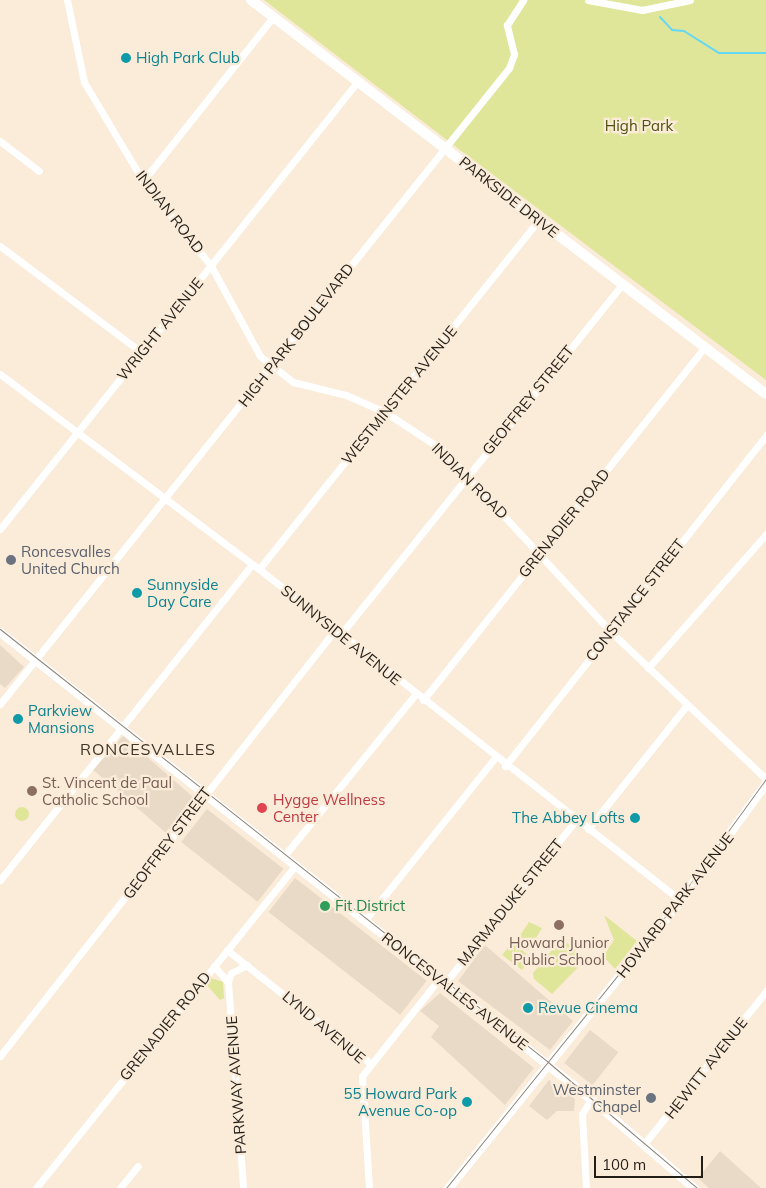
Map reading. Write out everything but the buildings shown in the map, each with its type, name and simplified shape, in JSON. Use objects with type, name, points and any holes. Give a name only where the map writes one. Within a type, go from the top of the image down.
[{"type":"main road","name":"PARKSIDE DRIVE","points":[[251,0],[766,394]]},
{"type":"street","name":"INDIAN ROAD","points":[[67,0],[84,82],[143,181],[211,266],[257,352],[293,382],[340,393],[385,412],[431,441],[469,475],[609,630],[766,779]]},
{"type":"street","name":"HIGH PARK BOULEVARD","points":[[0,704],[511,65],[514,54],[507,25],[523,0]]},
{"type":"street","points":[[588,0],[642,10],[690,0]]},
{"type":"street","points":[[143,181],[273,17]]},
{"type":"street","name":"WRIGHT AVENUE","points":[[0,529],[358,81]]},
{"type":"street","points":[[0,141],[39,171]]},
{"type":"street","name":"WESTMINSTER AVENUE","points":[[0,880],[121,728],[385,412],[538,220]]},
{"type":"street","points":[[0,246],[141,352]]},
{"type":"street","name":"GEOFFREY STREET","points":[[0,1056],[205,794],[469,475],[622,284]]},
{"type":"street","name":"GRENADIER ROAD","points":[[423,700],[705,347]]},
{"type":"street","name":"SUNNYSIDE AVENUE","points":[[0,374],[256,567],[505,766],[680,900]]},
{"type":"street","name":"CONSTANCE STREET","points":[[505,766],[609,630],[766,435]]},
{"type":"street","points":[[648,668],[766,534]]},
{"type":"street","name":"RONCESVALLES AVENUE","points":[[0,632],[591,1099],[694,1188]]},
{"type":"street","points":[[284,856],[416,695]]},
{"type":"street","points":[[588,829],[687,705]]},
{"type":"street","points":[[365,920],[495,758]]},
{"type":"street","name":"HOWARD PARK AVENUE","points":[[448,1188],[680,900],[766,783]]},
{"type":"street","name":"MARMADUKE STREET","points":[[370,1063],[478,942],[576,820]]},
{"type":"street","name":"GRENADIER ROAD","points":[[36,1188],[296,865]]},
{"type":"street","name":"LYND AVENUE","points":[[227,950],[370,1063],[362,1076],[369,1188]]},
{"type":"street","points":[[228,982],[231,972],[247,965]]},
{"type":"street","points":[[214,966],[228,982]]},
{"type":"street","name":"PARKWAY AVENUE","points":[[228,982],[243,1188]]},
{"type":"street","name":"HEWITT AVENUE","points":[[644,1144],[766,992]]},
{"type":"street","points":[[586,1188],[582,1114],[591,1099]]},
{"type":"street","points":[[120,1188],[138,1166]]},
{"type":"shaded area","points":[[0,645],[24,667],[5,688],[0,684]]},
{"type":"shaded area","points":[[123,736],[196,800],[167,834],[93,770]]},
{"type":"shaded area","points":[[207,809],[283,869],[258,902],[181,842]]},
{"type":"shaded area","points":[[295,878],[427,981],[400,1015],[269,912]]},
{"type":"shaded area","points":[[485,945],[573,1021],[550,1050],[458,981]]},
{"type":"shaded area","points":[[440,993],[534,1068],[505,1105],[431,1037],[439,1026],[420,1011]]},
{"type":"shaded area","points":[[590,1030],[618,1052],[593,1085],[564,1063]]},
{"type":"shaded area","points":[[549,1080],[575,1099],[574,1111],[557,1111],[547,1120],[529,1106]]},
{"type":"shaded area","points":[[720,1151],[761,1188],[709,1188],[698,1178]]},
{"type":"green space","name":"High Park","points":[[264,0],[766,0],[766,380],[460,150]]},
{"type":"green space","points":[[19,807],[25,807],[29,814],[25,821],[19,821],[15,817],[15,811]]},
{"type":"green space","points":[[604,915],[637,941],[615,969],[603,956],[614,940]]},
{"type":"green space","points":[[529,922],[542,928],[528,951],[517,940]]},
{"type":"green space","points":[[513,942],[531,958],[522,970],[502,955]]},
{"type":"green space","points":[[567,943],[586,959],[552,994],[534,979],[533,973],[556,945]]},
{"type":"green space","points":[[211,978],[223,982],[224,998],[220,1000],[206,984]]},
{"type":"waterway","points":[[660,17],[672,30],[684,31],[719,53],[766,53]]},
{"type":"tram line","points":[[0,629],[548,1062],[697,1188]]},
{"type":"tram line","points":[[446,1188],[679,899],[766,779]]},
{"type":"place","name":"High Park Club","points":[[126,58]]},
{"type":"place","name":"Roncesvalles United Church","points":[[11,560]]},
{"type":"place","name":"Sunnyside Day Care","points":[[137,593]]},
{"type":"place","name":"Parkview Mansions","points":[[18,719]]},
{"type":"place","name":"St. Vincent de Paul Catholic School","points":[[32,791]]},
{"type":"place","name":"Hygge Wellness Center","points":[[262,808]]},
{"type":"place","name":"The Abbey Lofts","points":[[635,818]]},
{"type":"place","name":"Fit District","points":[[325,906]]},
{"type":"place","name":"Howard Junior Public School","points":[[559,925]]},
{"type":"place","name":"Revue Cinema","points":[[528,1008]]},
{"type":"place","name":"Westminster Chapel","points":[[651,1098]]},
{"type":"place","name":"55 Howard Park Avenue Co-op","points":[[467,1102]]},
{"type":"district","name":"RONCESVALLES","points":[[148,749]]}]
